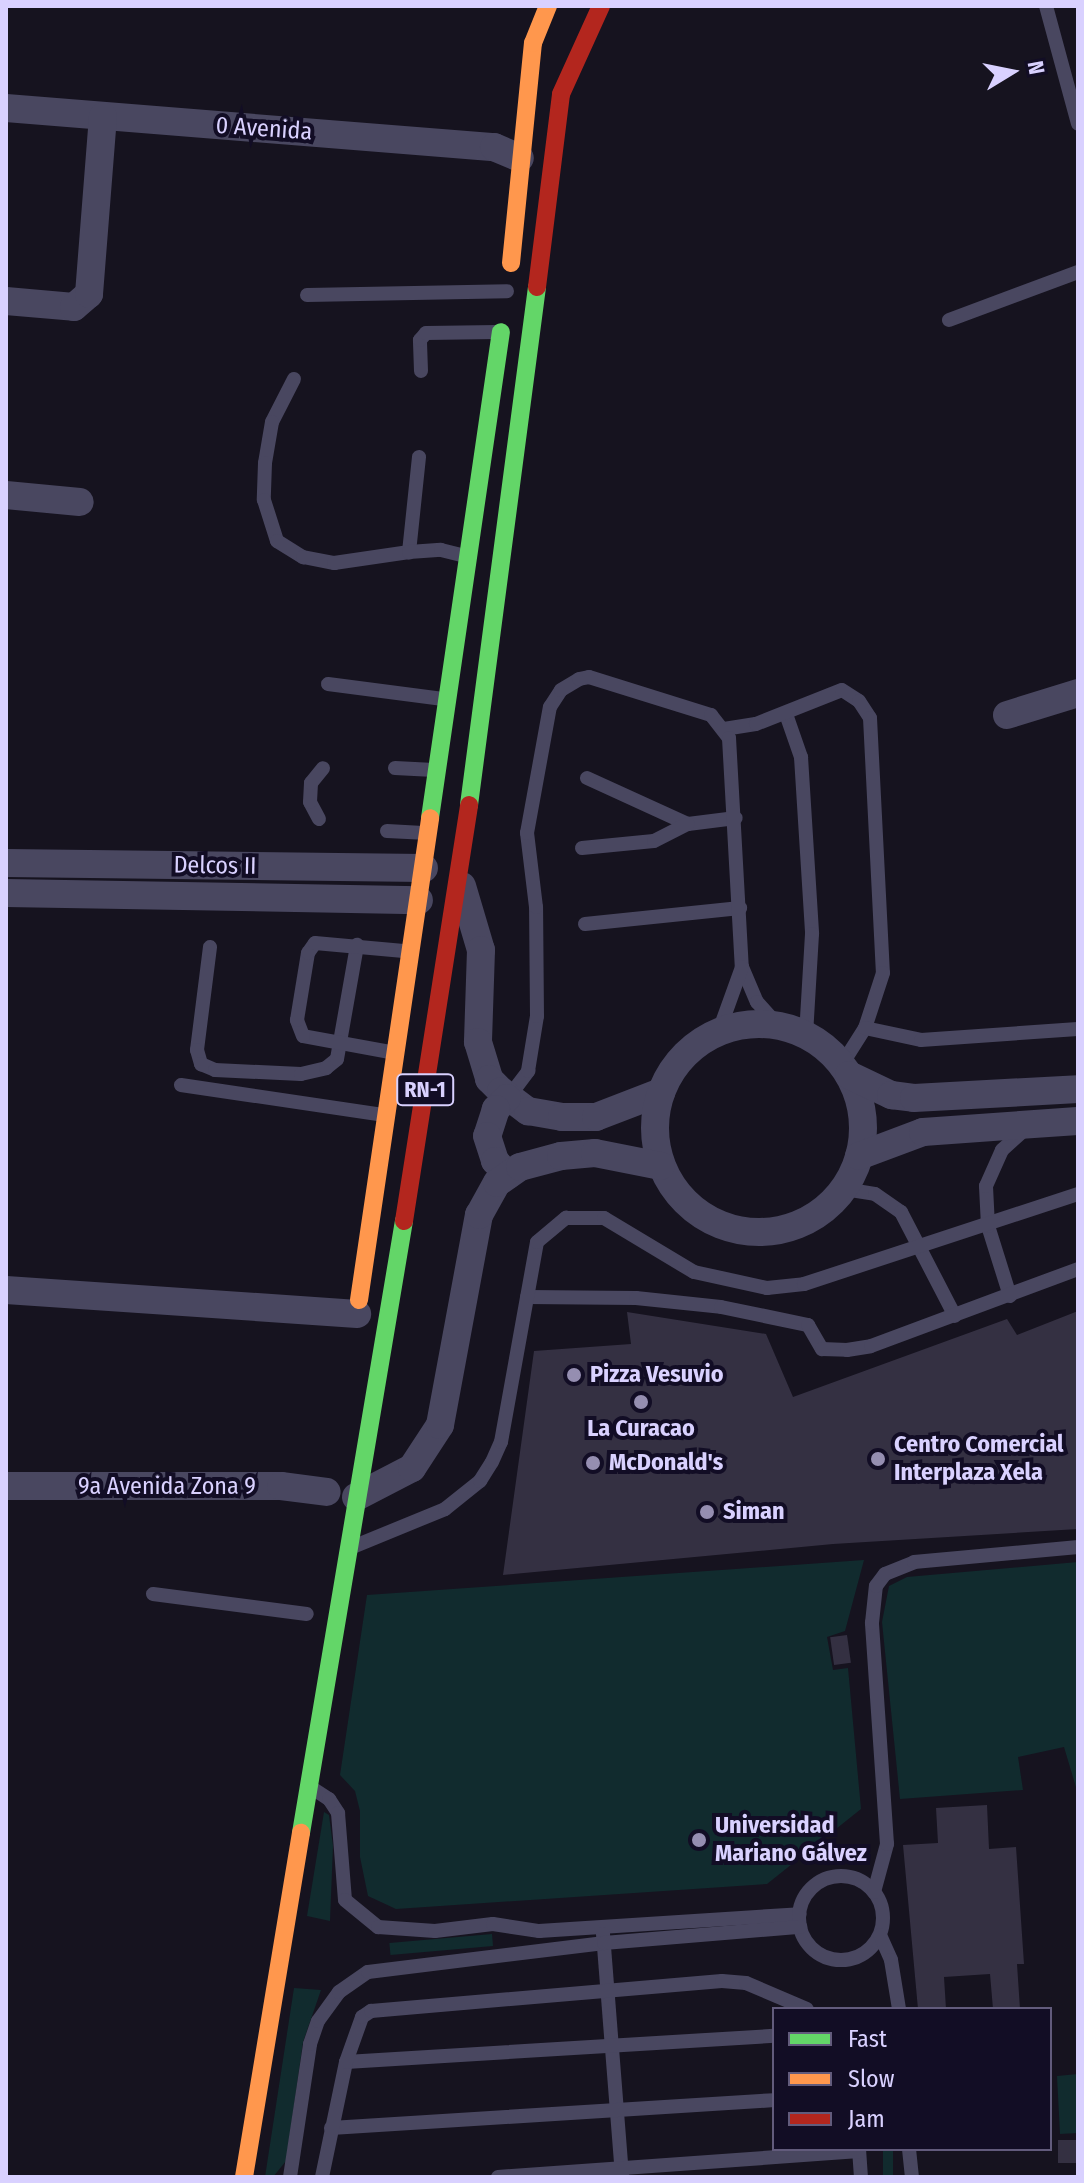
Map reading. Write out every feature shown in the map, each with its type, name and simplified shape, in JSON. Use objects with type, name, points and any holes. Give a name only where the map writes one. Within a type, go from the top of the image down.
[{"type":"highway","name":"RN-1","points":[[356,1321],[507,291],[533,43],[548,6]]},
{"type":"highway","name":"RN-1","points":[[244,2177],[458,873],[561,94],[601,6]]},
{"type":"highway","points":[[306,1622],[311,1589]]},
{"type":"street","name":"0 Avenida","points":[[6,108],[494,147],[520,158]]},
{"type":"street","points":[[6,301],[74,307],[89,294],[103,117]]},
{"type":"street","points":[[6,495],[80,502]]},
{"type":"street","points":[[1007,715],[1078,693]]},
{"type":"street","name":"Delcos II","points":[[6,863],[424,868]]},
{"type":"street","points":[[458,873],[481,950],[482,1062],[507,1098],[544,1116],[596,1117],[661,1092]]},
{"type":"street","name":"Delcos II","points":[[6,893],[419,900]]},
{"type":"street","points":[[845,1070],[859,1101],[859,1156],[844,1189],[817,1216],[782,1230],[745,1232],[710,1221],[680,1197],[661,1166],[654,1128],[661,1092],[683,1055],[719,1031],[748,1024],[778,1025],[806,1035],[845,1070],[891,1095],[914,1098],[1078,1089]]},
{"type":"street","points":[[507,1098],[496,1109],[487,1136],[495,1161],[508,1175]]},
{"type":"street","points":[[859,1156],[923,1132],[1078,1121]]},
{"type":"street","points":[[356,1497],[412,1468],[434,1439],[445,1411],[479,1215],[487,1196],[520,1167],[595,1153],[661,1166]]},
{"type":"street","points":[[6,1290],[356,1321]]},
{"type":"street","name":"9a Avenida Zona 9","points":[[6,1486],[281,1486],[327,1492]]},
{"type":"lane","points":[[1046,6],[1078,124]]},
{"type":"lane","points":[[949,320],[1078,272]]},
{"type":"lane","points":[[307,295],[507,291]]},
{"type":"lane","points":[[421,371],[420,340],[426,333],[501,332]]},
{"type":"lane","points":[[294,379],[272,422],[265,463],[264,500],[277,541],[303,557],[334,563],[441,550],[469,557]]},
{"type":"lane","points":[[409,552],[419,457]]},
{"type":"lane","points":[[507,1098],[518,1088],[535,1049],[539,970],[527,833],[554,697],[569,683],[589,677],[711,715],[724,729],[731,748],[742,967],[757,1002],[778,1025]]},
{"type":"lane","points":[[328,684],[447,700]]},
{"type":"lane","points":[[724,729],[786,714],[842,690],[859,701],[870,718],[883,973],[865,1028],[845,1070]]},
{"type":"lane","points":[[786,714],[801,757],[812,934],[806,1035]]},
{"type":"lane","points":[[319,819],[310,802],[311,783],[323,768]]},
{"type":"lane","points":[[395,768],[439,771]]},
{"type":"lane","points":[[587,778],[688,824]]},
{"type":"lane","points":[[582,848],[654,841],[688,824],[736,818]]},
{"type":"lane","points":[[387,831],[429,834]]},
{"type":"lane","points":[[585,924],[740,908]]},
{"type":"lane","points":[[397,1053],[303,1036],[297,1020],[304,973],[315,943],[412,952]]},
{"type":"lane","points":[[210,947],[197,1050],[201,1064],[215,1070],[312,1073],[337,1059],[343,1044],[357,945]]},
{"type":"lane","points":[[719,1031],[742,967]]},
{"type":"lane","points":[[865,1028],[921,1040],[1078,1029]]},
{"type":"lane","points":[[181,1085],[387,1115]]},
{"type":"lane","points":[[1010,1296],[988,1226],[985,1206],[992,1167],[1002,1150],[1031,1125]]},
{"type":"lane","points":[[844,1189],[889,1202],[911,1225],[955,1316]]},
{"type":"lane","points":[[347,1549],[445,1509],[480,1481],[501,1442],[537,1242],[555,1224],[579,1215],[604,1218],[694,1272],[767,1288],[804,1284],[1078,1194]]},
{"type":"lane","points":[[527,1297],[636,1298],[721,1307],[808,1325],[822,1349],[834,1349],[871,1346],[1078,1269]]},
{"type":"lane","points":[[874,1892],[887,1844],[872,1623],[876,1586],[885,1574],[914,1562],[1078,1547]]},
{"type":"lane","points":[[153,1594],[306,1622]]},
{"type":"lane","points":[[308,1787],[329,1799],[338,1813],[345,1900],[368,1923],[398,1931],[493,1924],[539,1931],[602,1926],[800,1921]]},
{"type":"lane","points":[[880,1935],[863,1955],[838,1960],[813,1950],[800,1921],[811,1889],[836,1876],[864,1883],[874,1892],[883,1913],[880,1935],[891,1960],[899,2007]]},
{"type":"lane","points":[[290,2177],[310,2044],[326,2008],[357,1978],[381,1969],[800,1921]]},
{"type":"lane","points":[[602,1926],[621,2172]]},
{"type":"lane","points":[[322,2177],[346,2062],[362,2017],[371,2011],[746,1983],[802,2007]]},
{"type":"lane","points":[[346,2062],[772,2036]]},
{"type":"lane","points":[[331,2128],[772,2100]]},
{"type":"lane","points":[[498,2177],[621,2172],[848,2151]]},
{"type":"lane","points":[[859,2151],[861,2177]]},
{"type":"lane","points":[[909,2151],[912,2177]]},
{"type":"green space","points":[[864,1560],[845,1631],[827,1637],[833,1670],[848,1668],[861,1809],[767,1884],[396,1909],[368,1896],[360,1857],[360,1811],[355,1791],[340,1775],[367,1595]]},
{"type":"green space","points":[[1078,1562],[1078,1794],[1064,1747],[1018,1757],[1023,1790],[900,1799],[882,1622],[889,1586],[907,1577]]},
{"type":"green space","points":[[324,1812],[329,1815],[333,1846],[330,1921],[307,1916]]},
{"type":"green space","points":[[492,1934],[493,1946],[390,1955],[389,1943]]},
{"type":"green space","points":[[294,1988],[321,1990],[303,2042],[286,2161],[273,2177],[265,2177]]},
{"type":"green space","points":[[1078,2074],[1078,2133],[1060,2134],[1057,2076]]},
{"type":"green space","points":[[883,2151],[893,2151],[893,2177],[883,2177]]},
{"type":"building","points":[[1078,1311],[1078,1529],[833,1544],[503,1575],[534,1351],[631,1344],[627,1312],[766,1334],[793,1397],[1007,1319],[1017,1335]]},
{"type":"building","points":[[847,1635],[851,1663],[834,1665],[830,1637]]},
{"type":"building","points":[[987,1805],[989,1849],[1016,1847],[1024,1964],[1017,1964],[1020,2007],[993,2007],[990,1974],[944,1977],[946,2007],[918,2007],[903,1845],[938,1843],[936,1808]]},
{"type":"building","points":[[1058,2140],[1078,2140],[1078,2163],[1058,2163]]},
{"type":"traffic: fast","points":[[469,805],[537,287]]},
{"type":"traffic: fast","points":[[430,818],[501,332]]},
{"type":"traffic: fast","points":[[301,1833],[404,1221]]},
{"type":"traffic: slow","points":[[511,263],[533,43],[548,6]]},
{"type":"traffic: slow","points":[[359,1300],[430,818]]},
{"type":"traffic: slow","points":[[244,2177],[301,1833]]},
{"type":"traffic: jam","points":[[537,287],[561,94],[601,6]]},
{"type":"traffic: jam","points":[[404,1221],[469,805]]},
{"type":"place","name":"Pizza Vesuvio","points":[[574,1375]]},
{"type":"place","name":"La Curacao","points":[[641,1402]]},
{"type":"place","name":"Centro Comercial Interplaza Xela","points":[[878,1459]]},
{"type":"place","name":"McDonald's","points":[[593,1463]]},
{"type":"place","name":"Siman","points":[[707,1512]]},
{"type":"place","name":"Universidad Mariano Gálvez","points":[[699,1840]]}]
